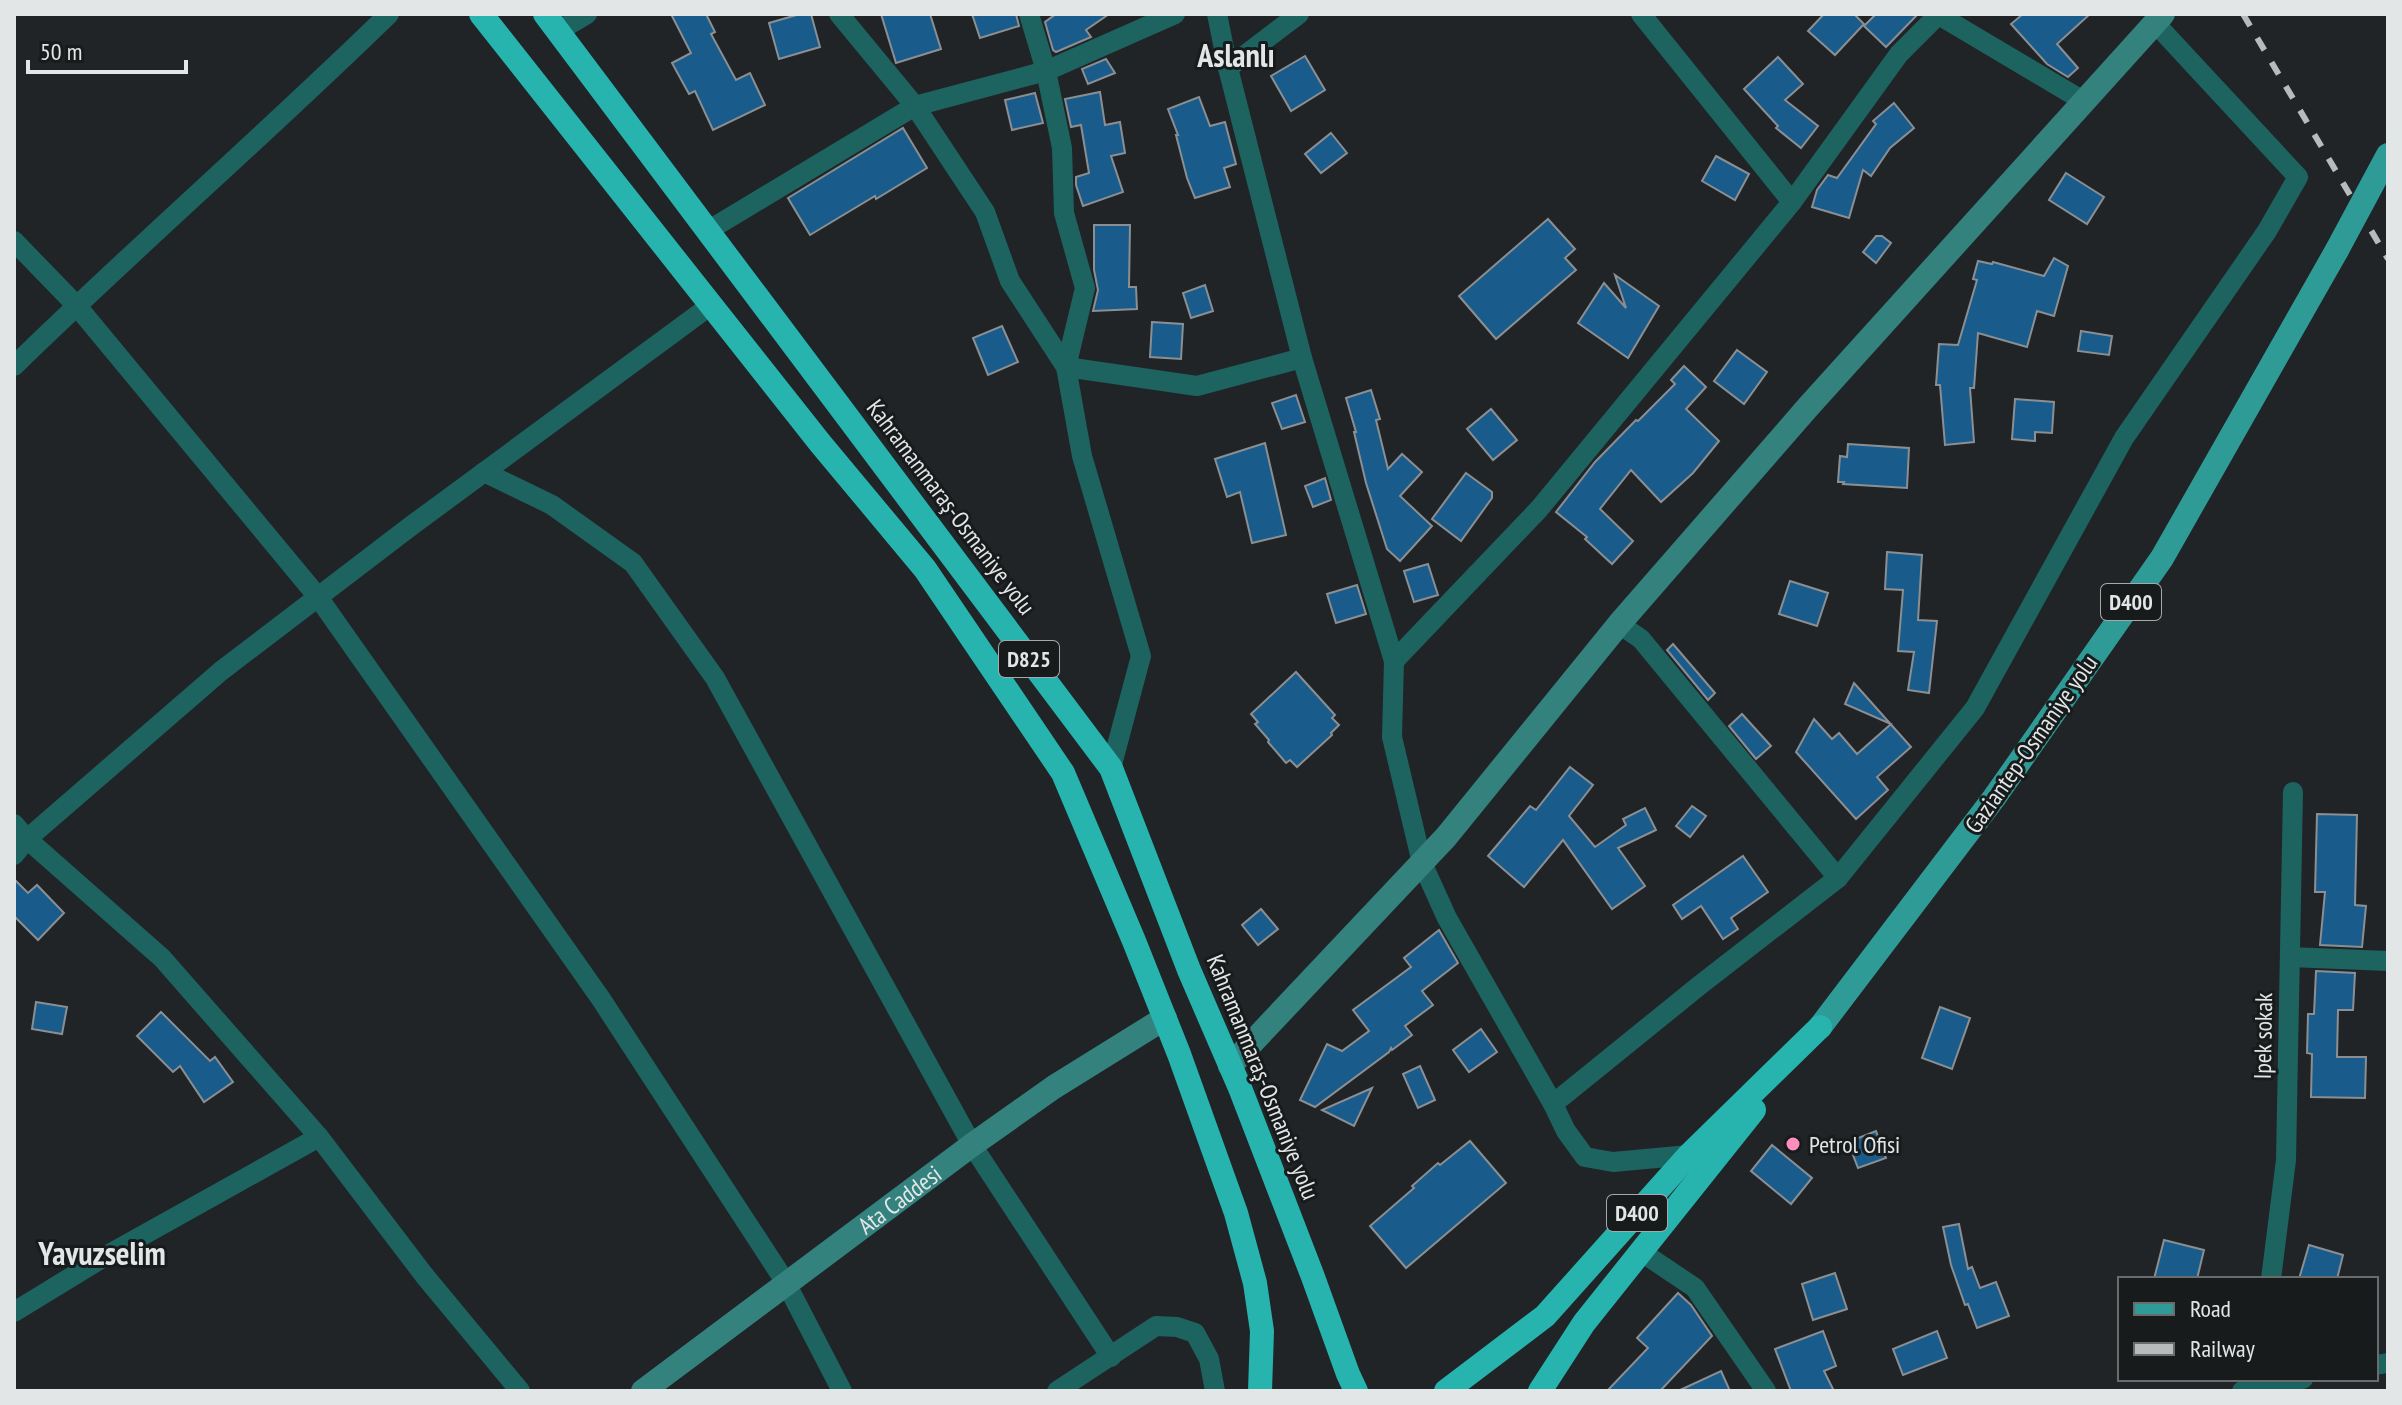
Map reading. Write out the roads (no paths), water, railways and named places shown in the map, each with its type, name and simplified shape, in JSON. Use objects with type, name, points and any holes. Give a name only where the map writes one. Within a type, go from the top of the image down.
[{"type":"highway","name":"D825","points":[[481,14],[820,443],[925,569],[1063,773],[1165,1018],[1236,1213],[1255,1283],[1262,1331],[1260,1391]]},
{"type":"highway","name":"Kahramanmaraş-Osmaniye yolu","points":[[552,23],[1111,768],[1356,1391]]},
{"type":"highway","name":"D400","points":[[1446,1391],[1545,1316],[1689,1155],[1820,1027]]},
{"type":"highway","name":"D400","points":[[1540,1391],[1584,1323],[1820,1027]]},
{"type":"main road","name":"Gaziantep-Osmaniye yolu","points":[[1820,1027],[1994,798],[2162,558],[2388,155]]},
{"type":"street","points":[[14,366],[389,14]]},
{"type":"street","points":[[552,23],[587,14]]},
{"type":"street","points":[[839,14],[915,106],[985,212],[1010,281],[1066,367],[1082,456],[1141,656],[1111,768]]},
{"type":"street","points":[[1029,14],[1046,71],[1062,148],[1064,213],[1085,288],[1066,367]]},
{"type":"street","points":[[709,230],[915,106],[1046,71],[1175,14]]},
{"type":"street","points":[[1217,14],[1302,358],[1394,661],[1392,737],[1422,863],[1447,918],[1566,1131],[1585,1157],[1613,1162],[1689,1155]]},
{"type":"street","points":[[1228,68],[1299,14]]},
{"type":"street","points":[[1641,14],[1792,202]]},
{"type":"street","points":[[1394,661],[1539,509],[1792,202],[1899,54],[1938,14],[2085,102]]},
{"type":"street","points":[[1230,1066],[1446,837],[1619,624],[1808,407],[2159,19],[2298,177],[2267,231],[2124,438],[1975,708],[1838,878],[1553,1104]]},
{"type":"street","points":[[14,241],[76,305],[318,597],[601,999],[786,1283],[842,1391]]},
{"type":"street","points":[[520,1391],[424,1275],[319,1137],[162,958],[18,839],[221,671],[711,305]]},
{"type":"street","points":[[1066,367],[1197,386],[1302,358]]},
{"type":"street","points":[[484,472],[552,505],[633,563],[715,678],[972,1145],[1111,1357]]},
{"type":"street","points":[[1619,624],[1641,639],[1838,878]]},
{"type":"street","name":"Ipek sokak","points":[[2271,1277],[2286,1160],[2293,792]]},
{"type":"street","points":[[2290,957],[2388,961]]},
{"type":"street","name":"Ata Caddesi","points":[[643,1391],[972,1145],[1054,1087],[1165,1018]]},
{"type":"street","points":[[14,1312],[104,1257],[319,1137]]},
{"type":"street","points":[[1640,1251],[1695,1288],[1766,1391]]},
{"type":"street","points":[[1057,1391],[1156,1326],[1177,1327],[1195,1333],[1209,1359],[1215,1391]]},
{"type":"street","points":[[2253,1386],[2289,1381]]},
{"type":"railway","points":[[2243,14],[2388,259]]},
{"type":"place","name":"Petrol Ofisi","points":[[1793,1144]]},
{"type":"district","name":"Aslanlı","points":[[1236,55]]},
{"type":"district","name":"Yavuzselim","points":[[102,1253]]}]
